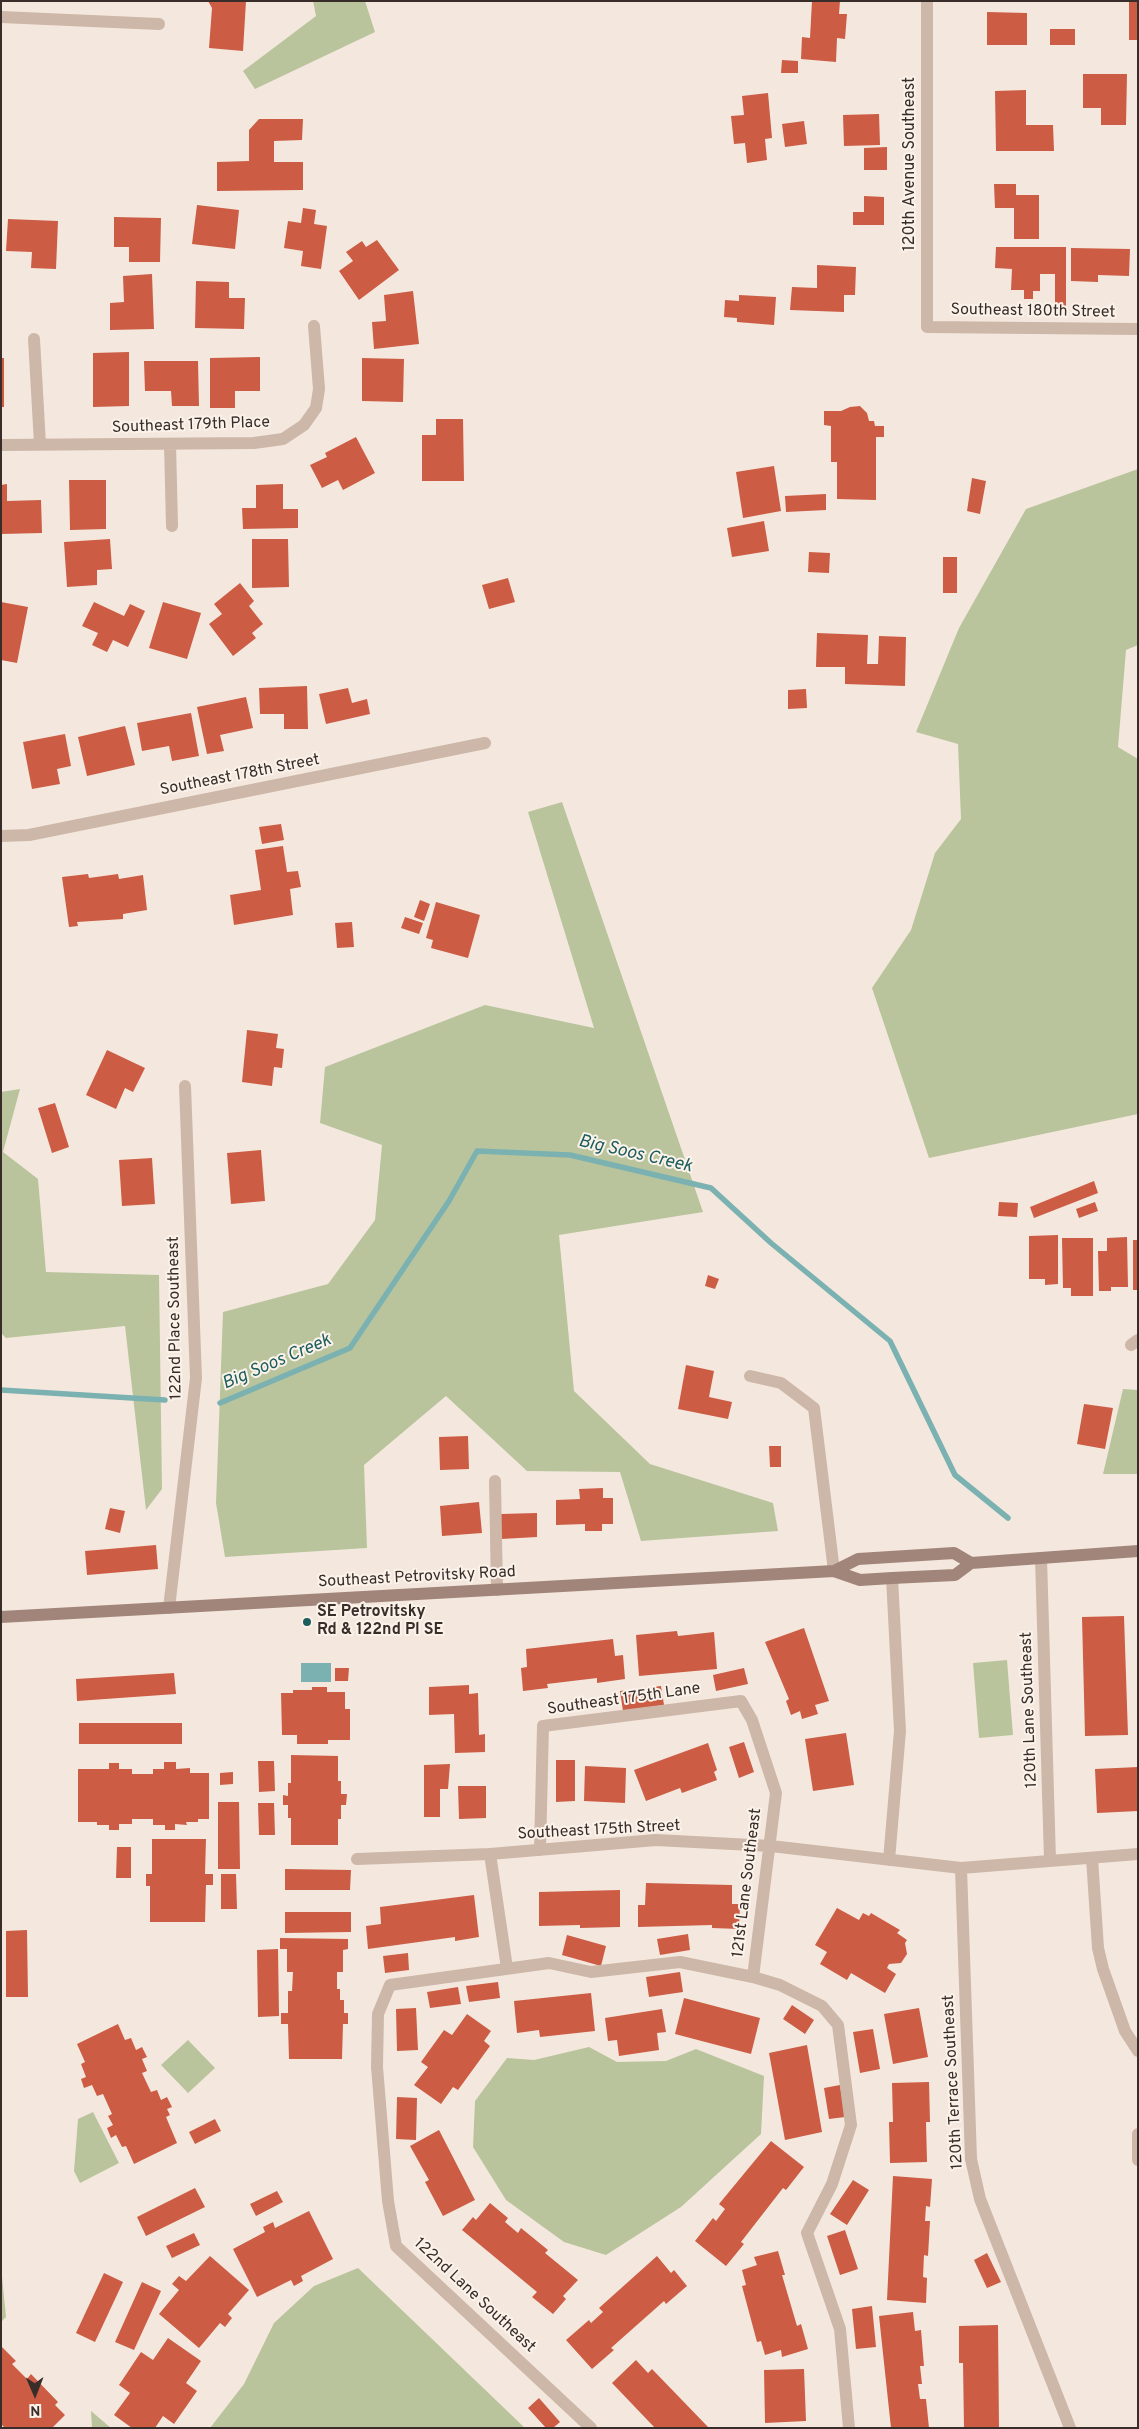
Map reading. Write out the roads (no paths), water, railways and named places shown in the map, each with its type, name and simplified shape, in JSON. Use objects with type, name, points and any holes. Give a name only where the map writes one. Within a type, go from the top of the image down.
[{"type":"main road","name":"Southeast Petrovitsky Road","points":[[834,1571],[858,1558],[954,1553],[971,1563],[1138,1551]]},
{"type":"main road","name":"Southeast Petrovitsky Road","points":[[1,1617],[834,1571],[860,1580],[956,1575],[971,1563]]},
{"type":"street","name":"120th Avenue Southeast","points":[[927,1],[927,327]]},
{"type":"street","points":[[1,17],[160,24]]},
{"type":"street","name":"Southeast 179th Place","points":[[1,445],[254,443],[283,439],[304,425],[316,408],[319,389],[314,326]]},
{"type":"street","name":"Southeast 180th Street","points":[[927,327],[1138,329]]},
{"type":"street","points":[[34,339],[40,444]]},
{"type":"street","points":[[170,444],[172,526]]},
{"type":"street","name":"Southeast 178th Street","points":[[1,836],[29,835],[485,744]]},
{"type":"street","name":"122nd Place Southeast","points":[[169,1608],[196,1378],[185,1086]]},
{"type":"street","points":[[750,1376],[781,1384],[814,1408],[834,1571]]},
{"type":"street","points":[[495,1481],[497,1590]]},
{"type":"street","name":"120th Lane Southeast","points":[[1041,1558],[1050,1860]]},
{"type":"street","points":[[888,1860],[900,1731],[892,1578]]},
{"type":"street","name":"121st Lane Southeast","points":[[741,1701],[752,1720],[776,1793],[753,1977],[780,1985],[822,2006],[838,2025],[852,2125],[832,2184],[807,2233],[840,2329],[849,2428]]},
{"type":"street","name":"Southeast 175th Lane","points":[[540,1850],[543,1726],[741,1701]]},
{"type":"street","name":"Southeast 175th Street","points":[[357,1859],[490,1854],[656,1840],[770,1846],[961,1868]]},
{"type":"street","points":[[490,1854],[507,1968],[549,1963],[591,1972],[680,1962],[753,1977]]},
{"type":"street","points":[[961,1868],[1138,1854]]},
{"type":"street","points":[[1092,1858],[1098,1948],[1106,1981],[1126,2031],[1138,2051]]},
{"type":"street","name":"120th Terrace Southeast","points":[[961,1868],[971,2159],[980,2199],[1070,2428]]},
{"type":"street","name":"122nd Lane Southeast","points":[[507,1968],[390,1985],[378,2014],[377,2067],[388,2201],[396,2246],[591,2428]]},
{"type":"street","points":[[1138,2134],[1138,2160]]},
{"type":"water","points":[[301,1663],[331,1663],[331,1682],[301,1682]]},
{"type":"waterway","name":"Big Soos Creek","points":[[220,1403],[350,1348],[449,1201],[477,1151],[570,1155],[711,1188],[771,1243],[890,1341],[955,1475],[1008,1518]]},
{"type":"waterway","name":"Big Soos Creek","points":[[1,1390],[165,1400]]},
{"type":"place","name":"SE Petrovitsky Rd & 122nd Pl SE","points":[[307,1622]]}]
